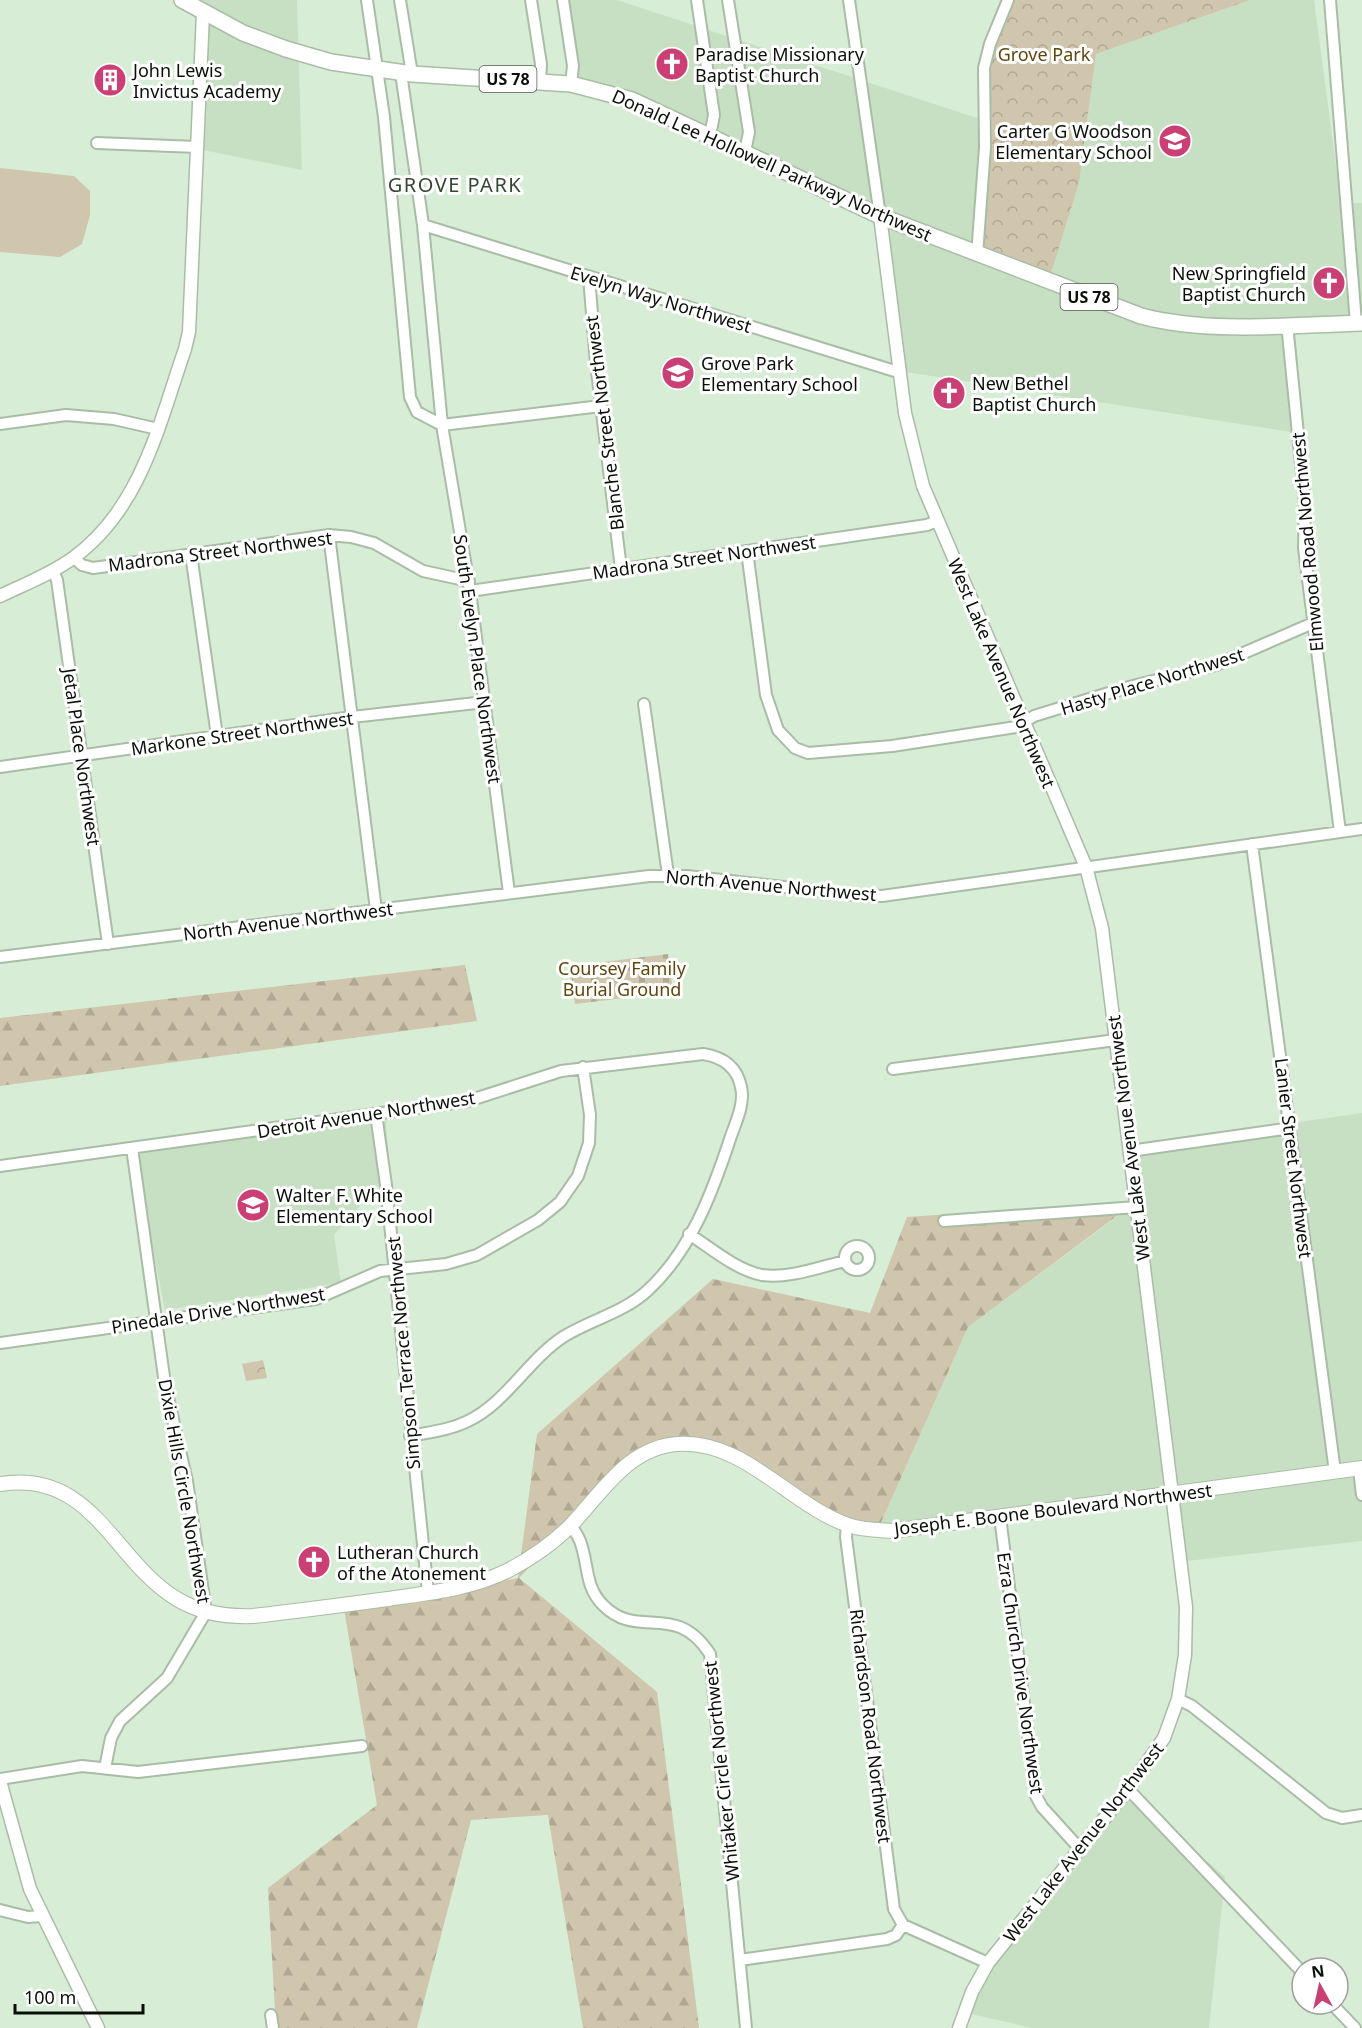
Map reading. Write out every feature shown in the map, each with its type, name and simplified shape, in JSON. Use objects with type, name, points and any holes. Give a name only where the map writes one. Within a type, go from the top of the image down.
[{"type":"main road","name":"Donald Lee Hollowell Parkway Northwest","points":[[182,0],[204,7],[286,49],[331,62],[406,73],[571,84],[632,100],[880,216],[977,255],[1141,316],[1169,324],[1197,326],[1359,323]]},
{"type":"main road","name":"Joseph E. Boone Boulevard Northwest","points":[[0,1484],[38,1484],[74,1498],[93,1512],[161,1588],[179,1600],[206,1612],[233,1617],[428,1593],[468,1585],[506,1571],[540,1551],[571,1525],[611,1479],[630,1463],[655,1449],[681,1444],[703,1447],[741,1460],[825,1514],[847,1525],[892,1531],[1360,1469]]},
{"type":"street","points":[[367,0],[377,70],[410,397],[417,412],[442,425],[601,406]]},
{"type":"street","name":"South Evelyn Place Northwest","points":[[400,0],[442,425],[470,586],[509,893]]},
{"type":"street","points":[[531,0],[541,64],[540,81]]},
{"type":"street","points":[[563,0],[573,66],[571,84]]},
{"type":"street","points":[[697,0],[714,116],[710,136]]},
{"type":"street","points":[[728,0],[748,132],[745,152]]},
{"type":"street","points":[[849,0],[880,216]]},
{"type":"street","points":[[977,255],[984,147],[984,68],[990,44],[1008,0]]},
{"type":"street","points":[[1330,0],[1359,323]]},
{"type":"street","points":[[0,596],[53,571],[74,558],[102,534],[125,504],[141,474],[158,429],[189,332],[204,7]]},
{"type":"street","points":[[97,143],[197,147]]},
{"type":"street","name":"West Lake Avenue Northwest","points":[[880,216],[898,372],[913,449],[937,521],[1086,867],[1102,928],[1186,1607],[1185,1655],[1178,1699],[1164,1738],[1128,1789],[988,1964],[972,1992],[959,2028]]},
{"type":"street","name":"Evelyn Way Northwest","points":[[423,225],[898,372]]},
{"type":"street","name":"Blanche Street Northwest","points":[[589,277],[601,406],[621,569]]},
{"type":"street","name":"Elmwood Road Northwest","points":[[1287,324],[1305,504],[1304,548],[1340,832]]},
{"type":"street","points":[[0,423],[66,415],[114,419],[158,429]]},
{"type":"street","name":"Madrona Street Northwest","points":[[74,558],[82,565],[93,568],[329,535],[351,537],[374,543],[423,571],[470,586],[621,569],[927,525],[937,521]]},
{"type":"street","points":[[329,535],[376,910]]},
{"type":"street","name":"Hasty Place Northwest","points":[[747,551],[766,695],[778,730],[795,748],[808,753],[823,754],[1016,727],[1034,716],[1125,688],[1216,665],[1313,623]]},
{"type":"street","points":[[191,554],[217,736]]},
{"type":"street","name":"Jetal Place Northwest","points":[[53,571],[57,580],[108,944]]},
{"type":"street","name":"Markone Street Northwest","points":[[0,767],[352,717],[485,702]]},
{"type":"street","points":[[644,704],[668,875]]},
{"type":"street","name":"North Avenue Northwest","points":[[0,957],[668,875],[882,896],[1362,829]]},
{"type":"street","name":"Lanier Street Northwest","points":[[1252,844],[1335,1472]]},
{"type":"street","points":[[893,1069],[1116,1040]]},
{"type":"street","name":"Detroit Avenue Northwest","points":[[0,1166],[468,1101],[540,1076],[583,1067],[703,1054],[722,1059],[736,1073],[742,1089],[740,1107],[714,1189],[665,1272],[646,1292],[626,1306],[560,1339],[484,1412],[451,1428],[410,1436]]},
{"type":"street","name":"Pinedale Drive Northwest","points":[[0,1343],[316,1299],[365,1275],[395,1269],[446,1264],[477,1255],[538,1220],[560,1202],[578,1176],[589,1143],[590,1115],[583,1067]]},
{"type":"street","name":"Simpson Terrace Northwest","points":[[376,1114],[395,1269],[410,1436],[428,1593]]},
{"type":"street","points":[[1130,1151],[1291,1128]]},
{"type":"street","name":"Dixie Hills Circle Northwest","points":[[105,1768],[111,1738],[120,1720],[167,1678],[206,1612],[187,1481],[165,1384],[132,1148]]},
{"type":"street","points":[[944,1221],[1137,1207]]},
{"type":"street","points":[[689,1234],[743,1268],[761,1275],[791,1273],[845,1261]]},
{"type":"street","points":[[1360,1469],[1362,1495]]},
{"type":"street","name":"Ezra Church Drive Northwest","points":[[1000,1517],[1036,1796],[1041,1807],[1080,1849]]},
{"type":"street","name":"Whitaker Circle Northwest","points":[[571,1525],[581,1542],[590,1586],[604,1607],[629,1620],[667,1622],[682,1626],[699,1638],[710,1654],[746,2028]]},
{"type":"street","name":"Richardson Road Northwest","points":[[847,1525],[846,1537],[894,1909],[903,1925]]},
{"type":"street","points":[[1178,1699],[1192,1706],[1326,1813],[1342,1818],[1362,1815]]},
{"type":"street","points":[[98,2028],[41,1916],[20,1860],[0,1780],[82,1766],[138,1772],[362,1746]]},
{"type":"street","points":[[1128,1789],[1290,1959]]},
{"type":"street","points":[[0,1910],[28,1917],[41,1916]]},
{"type":"street","points":[[740,1960],[886,1939],[896,1935],[903,1925],[988,1964]]},
{"type":"street","points":[[271,2015],[273,2028]]},
{"type":"street","points":[[1344,2016],[1355,2028]]},
{"type":"shaded area","points":[[176,0],[297,0],[302,170],[188,147],[199,92],[203,19]]},
{"type":"shaded area","points":[[559,0],[617,0],[986,121],[1049,276],[1079,183],[1096,54],[1250,0],[1314,0],[1341,203],[1362,203],[1362,323],[1288,322],[1298,433],[893,370],[888,209],[575,79]]},
{"type":"shaded area","points":[[1362,1113],[1362,1541],[1187,1561],[1169,1491],[879,1527],[968,1327],[1137,1202],[1141,1144]]},
{"type":"shaded area","name":"Walter F. White Elementary School","points":[[386,1121],[389,1174],[334,1235],[341,1283],[165,1310],[134,1152]]},
{"type":"shaded area","points":[[1131,1794],[1225,1877],[1209,2028],[1032,2028],[963,2012],[990,1959],[1053,1892]]},
{"type":"green space","name":"Grove Park","points":[[1009,0],[1250,0],[1096,54],[1079,183],[1050,276],[972,253],[994,41]]},
{"type":"green space","points":[[0,168],[74,176],[90,191],[90,215],[82,244],[60,257],[0,252]]},
{"type":"green space","name":"Coursey Family Burial Ground","points":[[668,954],[673,992],[575,1004],[570,966]]},
{"type":"green space","points":[[465,965],[477,1021],[0,1086],[0,1018]]},
{"type":"green space","points":[[1137,1201],[968,1327],[879,1527],[809,1514],[721,1447],[664,1444],[622,1473],[519,1578],[657,1692],[699,2028],[583,2028],[548,1815],[471,1820],[417,2028],[276,2028],[268,1888],[377,1805],[342,1597],[458,1590],[518,1578],[537,1434],[713,1279],[870,1313],[907,1217]]},
{"type":"green space","points":[[263,1360],[267,1378],[246,1381],[242,1364]]},
{"type":"place","name":"Paradise Missionary Baptist Church","points":[[672,64]]},
{"type":"place","name":"John Lewis Invictus Academy","points":[[110,80]]},
{"type":"place","name":"Carter G Woodson Elementary School","points":[[1175,141]]},
{"type":"place","name":"New Springfield Baptist Church","points":[[1329,283]]},
{"type":"place","name":"Grove Park Elementary School","points":[[678,373]]},
{"type":"place","name":"New Bethel Baptist Church","points":[[949,393]]},
{"type":"place","name":"Walter F. White Elementary School","points":[[253,1205]]},
{"type":"place","name":"Lutheran Church of the Atonement","points":[[314,1562]]},
{"type":"district","name":"GROVE PARK","points":[[455,184]]}]
